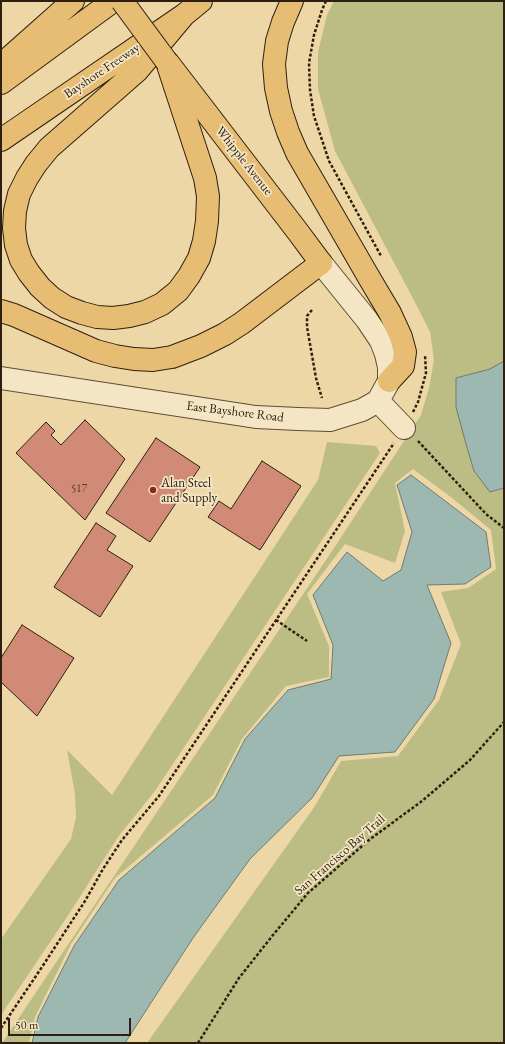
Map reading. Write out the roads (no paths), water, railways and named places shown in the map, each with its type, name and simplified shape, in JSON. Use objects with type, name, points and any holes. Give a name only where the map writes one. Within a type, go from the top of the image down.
[{"type":"main road","points":[[1,65],[73,1]]},
{"type":"main road","points":[[1,83],[112,1]]},
{"type":"main road","name":"Whipple Avenue","points":[[122,1],[321,263]]},
{"type":"main road","name":"Bayshore Freeway","points":[[1,140],[184,15],[202,1]]},
{"type":"main road","points":[[292,1],[277,41],[274,64],[276,88],[281,111],[297,153],[390,314],[401,337],[405,352],[403,366],[389,381]]},
{"type":"main road","points":[[167,62],[205,178],[208,201],[207,221],[204,240],[198,258],[189,276],[178,291],[162,304],[145,312],[113,318],[97,317],[82,313],[66,307],[52,298],[40,287],[21,260],[16,245],[14,228],[15,211],[19,194],[36,164],[49,148],[136,71],[184,15]]},
{"type":"main road","points":[[1,311],[96,351],[115,356],[153,360],[172,357],[201,346],[225,334],[242,323],[321,263]]},
{"type":"street","name":"Whipple Avenue","points":[[321,263],[367,320],[381,341],[389,367],[389,381]]},
{"type":"street","name":"East Bayshore Road","points":[[1,378],[256,417],[330,420],[362,410],[378,401]]},
{"type":"street","points":[[389,381],[378,401],[404,428]]},
{"type":"water","points":[[504,361],[504,488],[490,492],[474,471],[456,407],[456,378],[490,369]]},
{"type":"water","points":[[411,475],[486,532],[491,567],[465,584],[427,585],[451,643],[434,699],[395,752],[339,756],[312,798],[250,859],[193,938],[125,1043],[32,1043],[38,1017],[74,946],[119,880],[215,798],[245,739],[288,690],[331,679],[333,645],[313,595],[347,552],[383,581],[401,570],[412,532],[397,485]]},
{"type":"place","name":"Alan Steel and Supply","points":[[153,490]]}]
